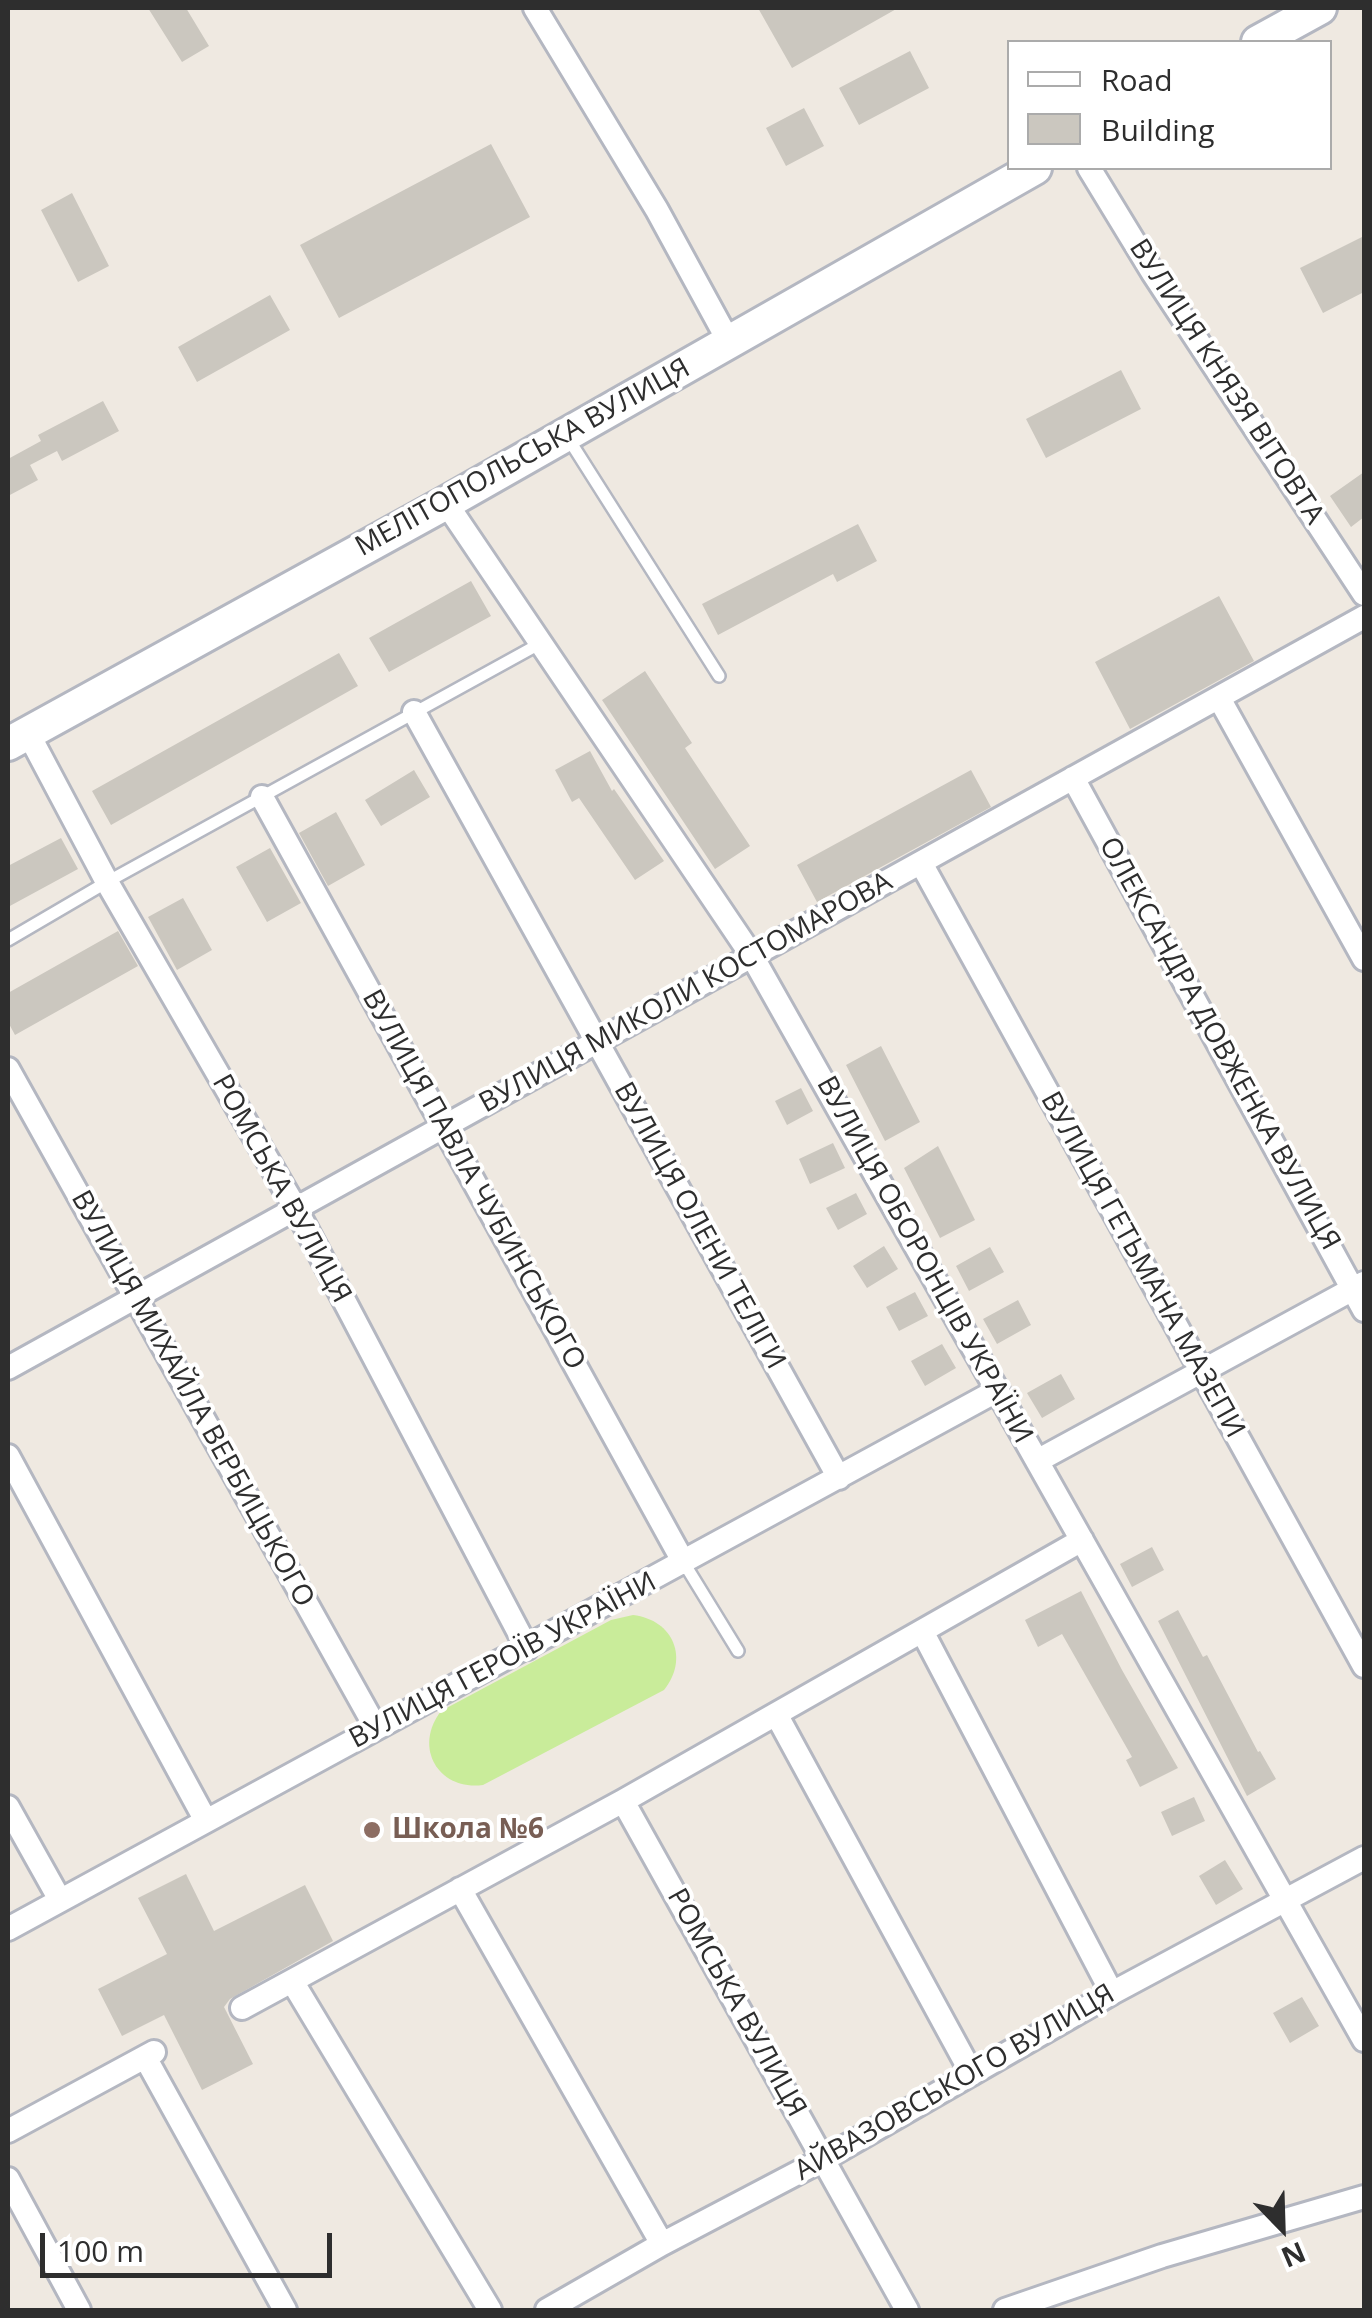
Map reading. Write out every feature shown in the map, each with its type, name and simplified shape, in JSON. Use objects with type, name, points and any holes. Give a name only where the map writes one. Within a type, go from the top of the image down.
[{"type":"main road","points":[[1262,40],[1320,8]]},
{"type":"main road","name":"МЕЛІТОПОЛЬСЬКА ВУЛИЦЯ","points":[[18,739],[446,503],[1031,170]]},
{"type":"street","points":[[535,8],[657,210],[728,342]]},
{"type":"street","name":"ВУЛИЦЯ КНЯЗЯ ВІТОВТА","points":[[1091,170],[1152,273],[1364,594]]},
{"type":"street","name":"ВУЛИЦЯ ОБОРОНЦІВ УКРАЇНИ","points":[[446,503],[752,956],[1364,2040]]},
{"type":"street","name":"ВУЛИЦЯ МИКОЛИ КОСТОМАРОВА","points":[[8,1368],[1364,617]]},
{"type":"street","points":[[1219,698],[1364,959]]},
{"type":"street","name":"ВУЛИЦЯ ОЛЕНИ ТЕЛІГИ","points":[[414,712],[839,1478]]},
{"type":"street","name":"РОМСЬКА ВУЛИЦЯ","points":[[18,739],[296,1209],[527,1648]]},
{"type":"street","name":"ОЛЕКСАНДРА ДОВЖЕНКА ВУЛИЦЯ","points":[[1073,778],[1359,1286],[1364,1310]]},
{"type":"street","name":"ВУЛИЦЯ ПАВЛА ЧУБИНСЬКОГО","points":[[262,796],[684,1563]]},
{"type":"street","name":"ВУЛИЦЯ ГЕТЬМАНА МАЗЕПИ","points":[[921,863],[1364,1666]]},
{"type":"street","name":"ВУЛИЦЯ МИХАЙЛА ВЕРБИЦЬКОГО","points":[[8,1069],[376,1728]]},
{"type":"street","points":[[1037,1461],[1359,1286]]},
{"type":"street","name":"ВУЛИЦЯ ГЕРОЇВ УКРАЇНИ","points":[[8,1928],[998,1390]]},
{"type":"street","points":[[8,1456],[206,1822]]},
{"type":"street","points":[[242,2008],[623,1801],[1082,1540]]},
{"type":"street","points":[[922,1632],[1112,1993]]},
{"type":"street","points":[[776,1714],[972,2074]]},
{"type":"street","name":"РОМСЬКА ВУЛИЦЯ","points":[[623,1801],[906,2310]]},
{"type":"street","points":[[8,1807],[60,1900]]},
{"type":"street","name":"АЙВАЗОВСЬКОГО ВУЛИЦЯ","points":[[547,2310],[824,2159],[1112,1993],[1364,1858]]},
{"type":"street","points":[[460,1889],[662,2244]]},
{"type":"street","points":[[292,1981],[490,2310]]},
{"type":"street","points":[[8,2130],[150,2054],[286,2310]]},
{"type":"street","points":[[8,2179],[78,2310]]},
{"type":"street","points":[[1005,2310],[1162,2256],[1364,2198]]},
{"type":"lane","points":[[566,434],[719,676]]},
{"type":"lane","points":[[8,940],[541,643]]},
{"type":"lane","points":[[684,1563],[738,1651]]},
{"type":"green space","points":[[633,1615],[659,1624],[673,1643],[675,1666],[664,1690],[483,1785],[454,1781],[435,1764],[429,1739],[441,1711],[611,1620]]},
{"type":"building","points":[[148,8],[186,8],[209,46],[182,62]]},
{"type":"building","points":[[758,8],[898,8],[792,68]]},
{"type":"building","points":[[910,51],[929,88],[859,125],[839,88]]},
{"type":"building","points":[[804,108],[824,146],[786,166],[766,128]]},
{"type":"building","points":[[491,144],[530,217],[339,318],[300,245]]},
{"type":"building","points":[[72,193],[109,266],[78,282],[41,210]]},
{"type":"building","points":[[1364,236],[1364,292],[1323,313],[1300,268]]},
{"type":"building","points":[[270,295],[290,330],[197,382],[178,347]]},
{"type":"building","points":[[1121,370],[1141,409],[1046,458],[1026,419]]},
{"type":"building","points":[[103,401],[119,431],[62,461],[57,451],[30,465],[38,480],[8,496],[8,459],[41,441],[38,435]]},
{"type":"building","points":[[1364,472],[1364,517],[1351,527],[1330,496]]},
{"type":"building","points":[[858,524],[877,561],[837,582],[833,574],[718,635],[702,604]]},
{"type":"building","points":[[471,581],[491,616],[389,672],[369,638]]},
{"type":"building","points":[[1219,596],[1254,661],[1130,729],[1095,662]]},
{"type":"building","points":[[339,653],[358,686],[111,825],[92,791]]},
{"type":"building","points":[[645,671],[692,743],[685,748],[750,846],[715,869],[602,700]]},
{"type":"building","points":[[590,751],[612,791],[664,861],[635,880],[579,798],[572,802],[555,770]]},
{"type":"building","points":[[414,770],[430,797],[381,826],[365,800]]},
{"type":"building","points":[[971,770],[991,807],[817,902],[797,865]]},
{"type":"building","points":[[336,812],[365,865],[328,886],[299,833]]},
{"type":"building","points":[[61,838],[78,869],[8,907],[8,866]]},
{"type":"building","points":[[270,848],[301,903],[267,922],[236,867]]},
{"type":"building","points":[[183,898],[212,950],[177,970],[148,917]]},
{"type":"building","points":[[118,931],[138,966],[15,1035],[8,1022],[8,993]]},
{"type":"building","points":[[881,1046],[920,1122],[885,1141],[846,1065]]},
{"type":"building","points":[[801,1088],[813,1111],[787,1125],[775,1101]]},
{"type":"building","points":[[833,1143],[845,1168],[810,1184],[799,1159]]},
{"type":"building","points":[[938,1146],[975,1220],[940,1238],[904,1168]]},
{"type":"building","points":[[856,1193],[867,1214],[838,1230],[826,1208]]},
{"type":"building","points":[[884,1246],[898,1269],[867,1288],[853,1266]]},
{"type":"building","points":[[990,1247],[1004,1272],[969,1291],[956,1266]]},
{"type":"building","points":[[915,1292],[928,1316],[899,1331],[886,1307]]},
{"type":"building","points":[[1018,1300],[1031,1325],[997,1344],[983,1319]]},
{"type":"building","points":[[942,1344],[956,1368],[925,1386],[911,1361]]},
{"type":"building","points":[[1061,1374],[1075,1399],[1042,1418],[1027,1393]]},
{"type":"building","points":[[1152,1547],[1164,1570],[1132,1587],[1120,1564]]},
{"type":"building","points":[[1081,1591],[1178,1768],[1140,1787],[1126,1760],[1132,1757],[1062,1634],[1038,1647],[1025,1620]]},
{"type":"building","points":[[1178,1610],[1276,1779],[1247,1796],[1158,1621]]},
{"type":"building","points":[[1194,1797],[1205,1821],[1172,1836],[1161,1812]]},
{"type":"building","points":[[1225,1860],[1243,1889],[1216,1905],[1199,1876]]},
{"type":"building","points":[[186,1874],[214,1931],[305,1885],[333,1941],[230,1999],[224,2007],[253,2064],[202,2090],[164,2015],[122,2036],[98,1989],[167,1954],[138,1898]]},
{"type":"building","points":[[1302,1997],[1319,2026],[1290,2043],[1273,2013]]},
{"type":"place","name":"Школа №6","points":[[372,1830]]}]
